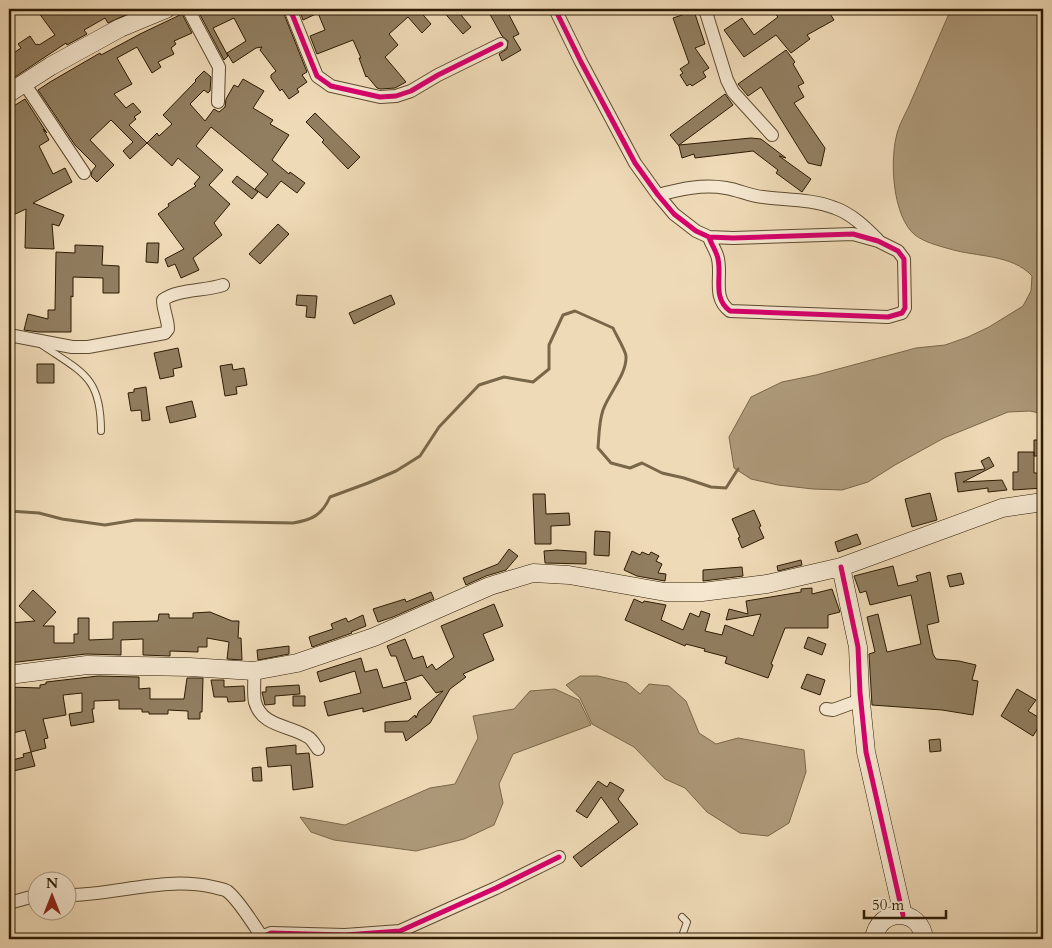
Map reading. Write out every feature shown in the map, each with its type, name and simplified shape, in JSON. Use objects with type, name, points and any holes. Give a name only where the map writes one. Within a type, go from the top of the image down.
[{"type":"main road","points":[[9,94],[51,66],[120,28],[166,9]]},
{"type":"main road","points":[[9,675],[86,665],[190,667],[254,671],[296,663],[374,638],[490,586],[533,573],[569,574],[665,592],[702,592],[767,584],[841,567],[1002,508],[1043,502]]},
{"type":"main road","points":[[841,567],[858,647],[860,693],[866,752],[903,915]]},
{"type":"main road","points":[[874,939],[880,923],[895,915],[910,917],[917,922],[922,929],[924,939]]},
{"type":"street","points":[[188,9],[219,67],[218,102]]},
{"type":"street","points":[[290,9],[317,76],[331,86],[380,97],[396,96],[411,91],[438,75],[501,44]]},
{"type":"street","points":[[555,9],[635,163],[674,214],[696,231],[709,237],[853,234],[878,241],[898,251],[904,259],[905,308],[902,313],[888,317],[730,311],[723,306],[719,297],[718,257],[709,237]]},
{"type":"street","points":[[705,9],[727,80],[733,92],[772,135]]},
{"type":"street","points":[[24,83],[84,173]]},
{"type":"street","points":[[658,195],[690,187],[706,186],[728,188],[749,195],[804,200],[836,208],[853,218],[878,241]]},
{"type":"street","points":[[9,334],[72,347],[88,347],[165,332],[168,329],[168,322],[163,307],[163,300],[170,295],[211,289],[224,285]]},
{"type":"street","points":[[254,671],[255,702],[261,715],[272,723],[310,738],[318,749]]},
{"type":"street","points":[[826,709],[833,710],[855,702],[860,693]]},
{"type":"street","points":[[78,895],[167,884],[207,886],[227,891],[262,938],[271,934],[345,935],[400,931],[560,857]]},
{"type":"street","points":[[9,902],[28,897]]},
{"type":"lane","points":[[37,341],[86,375],[94,386],[101,415],[101,432]]},
{"type":"lane","points":[[681,939],[687,922],[682,917]]},
{"type":"shaded area","points":[[951,9],[1043,9],[1043,414],[1030,411],[1008,412],[944,438],[868,482],[842,490],[778,485],[751,479],[734,468],[729,437],[751,397],[782,382],[816,375],[916,348],[945,345],[968,337],[989,327],[1023,306],[1031,291],[1032,276],[1014,264],[993,257],[960,252],[932,244],[915,235],[902,216],[898,203],[893,161],[897,133]]},
{"type":"shaded area","points":[[580,676],[598,676],[627,683],[640,694],[649,684],[669,686],[686,701],[699,733],[716,744],[738,738],[804,750],[806,772],[789,823],[768,836],[740,833],[707,812],[685,788],[665,779],[634,747],[592,724],[580,698],[566,685]]},
{"type":"shaded area","points":[[555,689],[579,700],[591,725],[513,754],[499,784],[503,803],[494,825],[464,839],[416,851],[334,840],[311,832],[300,817],[345,825],[430,788],[455,784],[478,738],[473,716],[514,709],[530,691]]},
{"type":"building","points":[[36,9],[139,9],[108,23],[105,18],[84,30],[87,34],[67,45],[66,43],[9,81],[9,56],[21,48],[18,44],[30,36],[36,45],[39,45],[55,35]]},
{"type":"building","points":[[203,9],[282,9],[307,72],[302,75],[307,82],[297,89],[299,92],[289,99],[282,89],[280,91],[271,78],[271,75],[276,71],[260,50],[262,47],[256,48],[233,63],[227,53],[246,41],[234,18],[213,28],[228,56],[224,60],[198,11]]},
{"type":"building","points":[[299,9],[418,9],[431,24],[422,33],[408,17],[389,34],[398,45],[385,57],[406,82],[395,88],[381,89],[377,88],[366,77],[359,58],[361,58],[353,40],[317,54],[310,36],[325,30],[318,13],[303,20]]},
{"type":"building","points":[[441,9],[456,9],[471,27],[463,34]]},
{"type":"building","points":[[487,9],[506,9],[519,34],[513,37],[521,50],[502,61],[499,54],[507,49],[508,41],[502,36]]},
{"type":"building","points":[[771,9],[827,9],[834,20],[807,35],[810,39],[791,53],[776,35],[744,57],[724,30],[742,18],[754,35],[778,17]]},
{"type":"building","points":[[694,11],[705,44],[695,48],[709,68],[703,72],[706,77],[692,86],[690,84],[687,86],[680,75],[683,73],[680,69],[689,63],[673,18]]},
{"type":"building","points":[[182,14],[192,33],[174,41],[176,44],[171,48],[174,54],[158,62],[161,67],[152,73],[137,47],[117,58],[132,84],[114,94],[126,108],[133,103],[141,112],[134,117],[136,119],[129,125],[147,143],[130,159],[123,151],[133,142],[111,120],[90,140],[114,165],[97,182],[91,176],[96,166],[75,145],[38,90],[100,53],[101,55]]},
{"type":"building","points":[[786,50],[795,62],[793,64],[804,83],[798,86],[804,97],[794,103],[825,148],[821,166],[808,163],[761,87],[748,96],[738,84]]},
{"type":"building","points":[[204,71],[211,77],[210,91],[208,93],[204,90],[190,104],[205,121],[214,109],[219,112],[225,107],[226,99],[234,85],[238,87],[243,79],[264,91],[253,108],[273,120],[270,124],[289,135],[272,160],[289,174],[290,172],[305,183],[297,193],[281,181],[267,198],[255,189],[268,174],[211,127],[196,146],[223,170],[209,185],[230,204],[214,223],[222,235],[193,258],[199,270],[181,278],[175,264],[168,267],[165,259],[184,249],[158,214],[169,206],[168,204],[196,186],[194,184],[200,177],[178,158],[172,166],[147,143],[157,133],[159,136],[172,124],[163,115]]},
{"type":"building","points":[[725,94],[733,105],[679,145],[751,138],[761,139],[786,158],[779,156],[811,179],[802,192],[776,173],[778,170],[753,151],[695,158],[694,154],[682,158],[679,146],[670,135]]},
{"type":"building","points":[[25,99],[47,133],[43,129],[49,140],[39,146],[53,174],[65,168],[72,182],[33,203],[64,215],[59,226],[52,224],[54,249],[25,248],[26,209],[9,217],[9,117],[15,112],[12,107]]},
{"type":"building","points":[[315,113],[360,157],[348,169],[306,122]]},
{"type":"building","points":[[237,176],[258,192],[252,199],[232,182]]},
{"type":"building","points":[[278,224],[289,234],[260,264],[249,254]]},
{"type":"building","points":[[147,243],[159,243],[158,263],[146,262]]},
{"type":"building","points":[[75,245],[103,246],[102,265],[119,266],[119,293],[103,293],[103,278],[73,277],[71,332],[24,330],[28,314],[48,319],[48,310],[55,310],[56,252],[75,253]]},
{"type":"building","points":[[297,295],[317,296],[315,318],[306,317],[307,306],[296,305]]},
{"type":"building","points":[[391,295],[395,304],[354,324],[349,313]]},
{"type":"building","points":[[178,348],[182,367],[173,369],[174,376],[160,379],[154,353]]},
{"type":"building","points":[[37,364],[54,364],[54,383],[37,383]]},
{"type":"building","points":[[232,364],[233,370],[244,368],[247,385],[236,387],[237,394],[225,396],[220,366]]},
{"type":"building","points":[[146,387],[150,420],[142,421],[141,410],[131,411],[128,393],[134,392],[134,389]]},
{"type":"building","points":[[192,401],[196,417],[170,423],[166,407]]},
{"type":"building","points":[[1034,440],[1043,440],[1043,456],[1034,456]]},
{"type":"building","points":[[1018,452],[1034,452],[1034,473],[1043,473],[1043,488],[1013,490],[1013,472],[1018,472]]},
{"type":"building","points":[[989,457],[994,466],[963,482],[1002,480],[1007,490],[988,492],[988,488],[958,492],[955,473],[985,469],[981,461]]},
{"type":"building","points":[[930,493],[937,520],[912,527],[905,499]]},
{"type":"building","points":[[533,494],[545,494],[546,514],[569,513],[570,525],[551,526],[551,544],[535,544]]},
{"type":"building","points":[[754,510],[764,538],[742,548],[738,538],[740,537],[732,519]]},
{"type":"building","points":[[595,531],[610,532],[609,556],[594,555]]},
{"type":"building","points":[[857,534],[861,544],[838,552],[835,542]]},
{"type":"building","points":[[509,549],[518,556],[506,570],[466,585],[463,578],[498,564]]},
{"type":"building","points":[[544,551],[586,552],[586,564],[545,563]]},
{"type":"building","points":[[632,551],[640,555],[642,552],[649,555],[651,552],[659,556],[656,561],[662,564],[658,573],[666,574],[665,581],[637,576],[624,570]]},
{"type":"building","points":[[801,560],[802,565],[778,571],[777,566]]},
{"type":"building","points":[[893,566],[898,586],[918,581],[916,576],[930,572],[939,622],[927,625],[933,654],[936,659],[976,665],[972,680],[978,681],[973,715],[942,710],[872,705],[869,654],[875,652],[867,617],[878,614],[887,652],[921,644],[911,595],[870,605],[866,591],[860,593],[854,576]]},
{"type":"building","points":[[742,567],[743,576],[703,581],[703,570]]},
{"type":"building","points":[[961,573],[964,584],[950,587],[947,576]]},
{"type":"building","points":[[812,588],[812,594],[832,589],[840,612],[828,615],[828,628],[785,628],[771,664],[773,665],[768,678],[725,663],[727,657],[686,644],[685,646],[625,620],[634,599],[643,603],[644,601],[666,605],[661,620],[683,630],[690,613],[699,617],[701,611],[710,614],[705,631],[722,635],[725,625],[753,636],[761,614],[726,620],[729,609],[748,614],[746,601],[801,592],[801,589]]},
{"type":"building","points":[[33,590],[56,612],[43,626],[54,626],[54,643],[74,643],[74,634],[78,634],[78,618],[89,618],[89,640],[113,639],[113,622],[158,621],[159,614],[169,614],[169,618],[193,618],[193,613],[210,612],[232,621],[239,621],[238,638],[241,638],[242,660],[227,659],[229,642],[207,638],[207,647],[198,647],[198,652],[170,651],[170,656],[143,655],[143,639],[121,640],[121,655],[86,654],[9,663],[9,623],[35,621],[19,606]]},
{"type":"building","points":[[431,592],[434,599],[378,622],[373,609],[405,599],[406,602]]},
{"type":"building","points":[[494,604],[503,626],[483,634],[494,660],[463,674],[466,677],[450,689],[430,723],[406,741],[403,732],[385,732],[385,722],[408,721],[415,715],[416,718],[419,711],[443,691],[436,693],[422,675],[405,681],[396,656],[391,656],[387,646],[405,639],[413,659],[423,656],[427,668],[432,664],[436,670],[454,657],[441,626]]},
{"type":"building","points":[[363,615],[366,626],[312,647],[309,637],[333,629],[331,624],[346,618],[348,622]]},
{"type":"building","points":[[808,637],[826,644],[822,655],[804,648]]},
{"type":"building","points":[[289,646],[289,654],[258,660],[257,650]]},
{"type":"building","points":[[361,658],[365,672],[377,669],[383,688],[406,682],[411,699],[363,712],[363,708],[328,716],[324,702],[361,693],[355,671],[320,682],[317,672]]},
{"type":"building","points":[[807,674],[825,680],[820,695],[801,688]]},
{"type":"building","points":[[98,676],[139,677],[139,689],[150,688],[150,699],[184,699],[187,678],[203,678],[200,719],[188,719],[188,711],[168,710],[168,714],[149,714],[149,712],[142,712],[142,709],[119,709],[119,700],[94,701],[94,709],[92,709],[94,722],[71,726],[69,714],[82,712],[82,693],[63,695],[66,715],[43,719],[48,738],[44,739],[46,748],[31,752],[25,730],[9,734],[9,687],[40,688],[40,685],[46,684],[46,682]]},
{"type":"building","points":[[211,680],[224,680],[224,687],[244,686],[245,701],[228,702],[227,697],[214,697]]},
{"type":"building","points":[[299,685],[300,694],[275,696],[275,704],[265,705],[262,692],[266,692],[266,687]]},
{"type":"building","points":[[1017,689],[1036,700],[1028,711],[1043,720],[1033,736],[1001,716]]},
{"type":"building","points":[[293,696],[305,696],[305,706],[293,706]]},
{"type":"building","points":[[940,739],[941,751],[930,752],[929,740]]},
{"type":"building","points":[[296,745],[296,754],[309,753],[313,787],[293,790],[291,765],[268,767],[266,748]]},
{"type":"building","points":[[31,752],[35,766],[9,772],[9,763],[13,762],[12,760],[24,757],[23,754]]},
{"type":"building","points":[[261,767],[262,781],[253,781],[252,768]]},
{"type":"building","points":[[598,781],[607,787],[610,782],[624,790],[618,799],[638,824],[581,867],[573,857],[619,822],[601,797],[587,818],[576,811]]},
{"type":"waterway","points":[[9,511],[39,513],[62,519],[105,525],[136,520],[293,523],[306,520],[316,516],[324,508],[330,497],[396,471],[420,456],[439,427],[479,385],[504,377],[533,382],[549,369],[549,345],[563,315],[575,311],[613,328],[626,356],[624,370],[606,404],[600,424],[598,448],[611,463],[630,468],[642,463],[662,473],[711,487],[726,488],[738,469]]},
{"type":"cycle path","points":[[290,9],[317,76],[331,86],[380,97],[396,96],[411,91],[438,75],[501,44]]},
{"type":"cycle path","points":[[555,9],[635,163],[674,214],[696,231],[709,237],[853,234],[878,241],[898,251],[904,259],[905,308],[902,313],[888,317],[730,311],[724,306],[719,294],[718,259],[709,237]]},
{"type":"cycle path","points":[[841,567],[858,647],[860,693],[866,752],[903,915]]},
{"type":"cycle path","points":[[262,939],[262,937],[271,933],[345,935],[400,931],[496,888],[559,857]]}]
